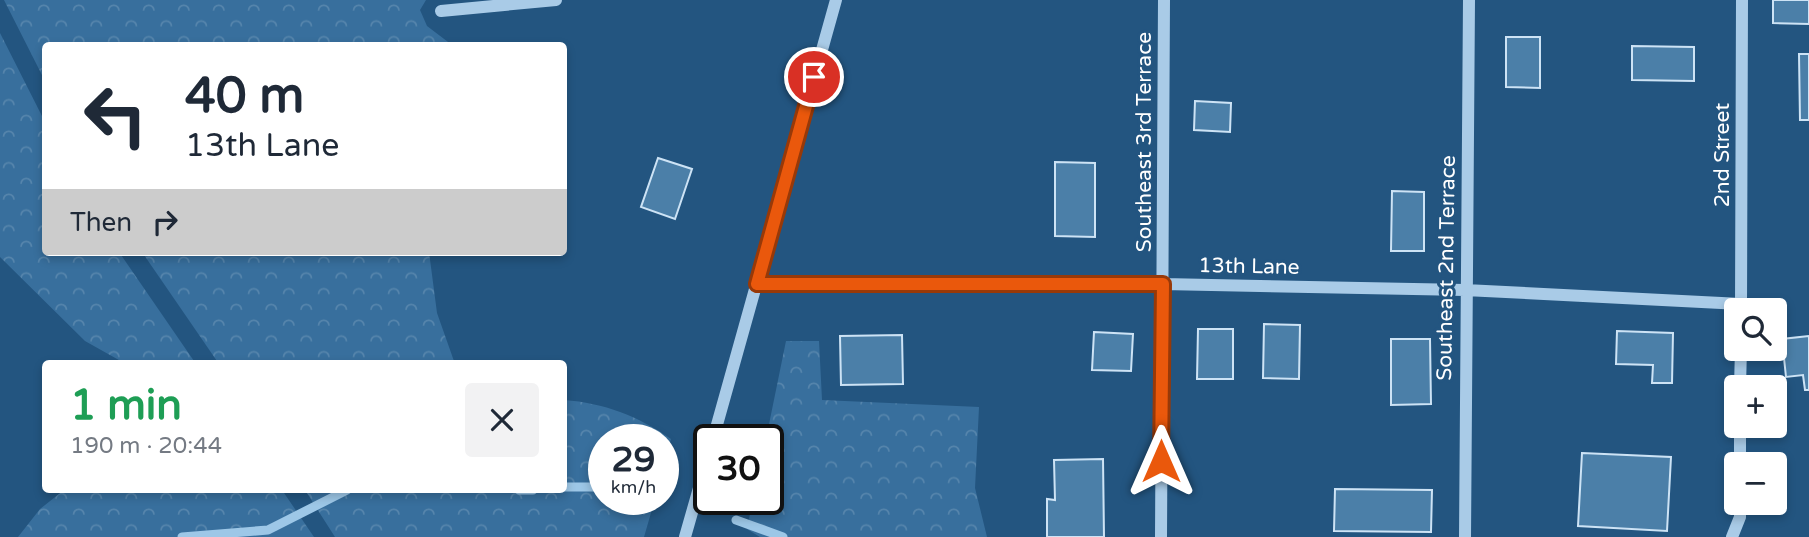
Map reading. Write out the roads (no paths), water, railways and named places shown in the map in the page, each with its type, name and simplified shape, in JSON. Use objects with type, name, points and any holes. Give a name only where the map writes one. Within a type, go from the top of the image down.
[{"type":"street","points":[[440,11],[556,0]]},
{"type":"street","points":[[717,424],[836,0]]},
{"type":"street","name":"Southeast 3rd Terrace","points":[[1161,537],[1164,0]]},
{"type":"street","name":"Southeast 2nd Terrace","points":[[1465,537],[1469,0]]},
{"type":"street","name":"2nd Street","points":[[1741,298],[1742,0]]},
{"type":"street","name":"13th Lane","points":[[757,284],[1163,284],[1465,289],[1724,306]]},
{"type":"street","points":[[685,537],[693,509]]},
{"type":"street","points":[[1732,537],[1740,515]]},
{"type":"waterway","points":[[567,487],[588,487]]},
{"type":"waterway","points":[[182,537],[268,530],[341,493]]},
{"type":"waterway","points":[[736,520],[783,537]]}]
